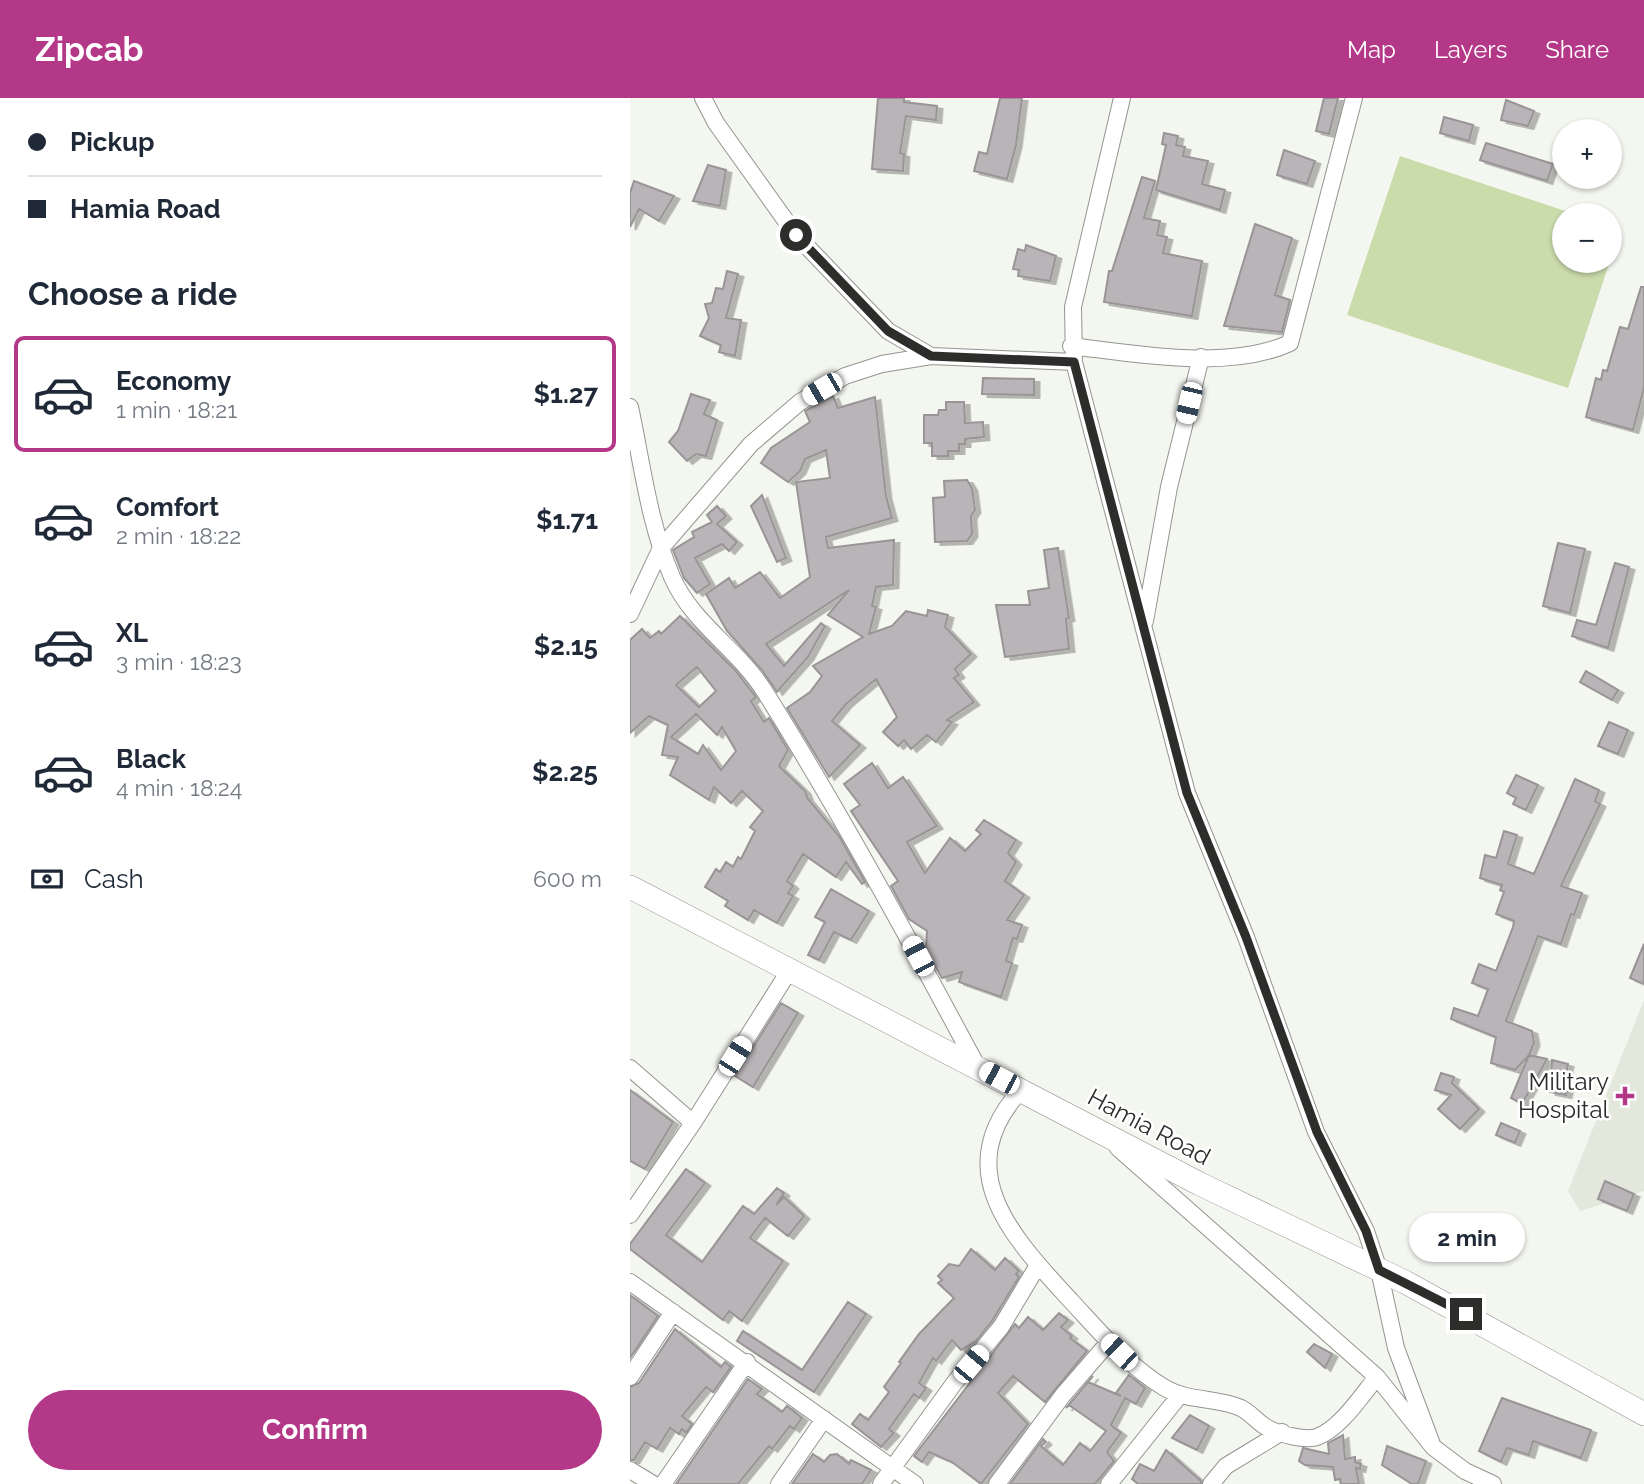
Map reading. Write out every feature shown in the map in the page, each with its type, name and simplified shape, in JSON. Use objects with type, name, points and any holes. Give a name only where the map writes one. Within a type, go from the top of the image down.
[{"type":"street","points":[[703,98],[716,123],[796,235],[888,331],[931,356]]},
{"type":"street","points":[[1122,98],[1073,307],[1073,354],[1187,793],[1246,937],[1317,1132],[1366,1231],[1379,1270],[1396,1348],[1433,1447]]},
{"type":"street","points":[[630,614],[661,548],[751,444],[800,402],[845,376],[882,364],[931,356],[1073,354],[1201,357],[1273,351],[1290,343],[1354,98]]},
{"type":"street","points":[[1144,624],[1169,487],[1201,357]]},
{"type":"street","points":[[630,407],[661,548],[673,579],[688,606],[763,688],[871,867],[977,1066]]},
{"type":"street","name":"Hamia Road","points":[[630,887],[791,968],[1200,1184],[1379,1270],[1506,1336],[1644,1414]]},
{"type":"street","points":[[630,1214],[693,1123],[791,968]]},
{"type":"street","points":[[630,1069],[693,1123]]},
{"type":"street","points":[[1021,1090],[1005,1108],[992,1136],[989,1150],[992,1186],[1013,1236],[1109,1342],[1149,1377],[1180,1395],[1242,1409],[1268,1428],[1307,1438],[1317,1437],[1336,1424],[1377,1377]]},
{"type":"street","points":[[1095,1128],[1377,1377],[1433,1447],[1465,1471],[1493,1484]]},
{"type":"street","points":[[881,1484],[955,1382],[1001,1327],[1038,1265]]},
{"type":"street","points":[[630,1282],[747,1362],[915,1484]]},
{"type":"street","points":[[630,1377],[673,1312]]},
{"type":"street","points":[[997,1484],[1052,1409],[1109,1342]]},
{"type":"street","points":[[663,1484],[747,1362]]},
{"type":"street","points":[[1109,1484],[1180,1395]]},
{"type":"street","points":[[779,1484],[824,1419]]},
{"type":"street","points":[[1211,1484],[1226,1466],[1282,1432]]},
{"type":"street","points":[[630,1471],[653,1484]]},
{"type":"shaded area","name":"Military Hospital","points":[[1644,1000],[1644,1191],[1580,1211],[1568,1191]]},
{"type":"green space","points":[[1400,156],[1552,207],[1552,273],[1606,273],[1568,388],[1347,315]]},
{"type":"building","points":[[878,98],[904,98],[904,102],[937,106],[936,120],[906,116],[900,153],[904,154],[903,171],[872,169]]},
{"type":"building","points":[[1000,98],[1022,98],[1016,145],[1007,179],[974,171],[979,152],[987,154]]},
{"type":"building","points":[[1324,98],[1338,98],[1329,134],[1316,131]]},
{"type":"building","points":[[1506,100],[1534,111],[1528,126],[1501,120]]},
{"type":"building","points":[[1444,117],[1473,125],[1469,141],[1440,133]]},
{"type":"building","points":[[1164,133],[1178,136],[1176,145],[1185,147],[1183,156],[1208,161],[1202,184],[1225,190],[1220,210],[1156,190],[1166,145],[1162,144]]},
{"type":"building","points":[[1486,143],[1552,164],[1552,167],[1547,181],[1480,160]]},
{"type":"building","points":[[1284,150],[1315,161],[1307,184],[1277,175]]},
{"type":"building","points":[[708,165],[726,170],[720,206],[693,201]]},
{"type":"building","points":[[1142,177],[1155,181],[1144,218],[1160,221],[1157,235],[1167,237],[1163,253],[1202,261],[1192,316],[1104,302],[1109,271],[1112,271]]},
{"type":"building","points":[[634,181],[674,196],[659,221],[639,209],[630,227],[630,193]]},
{"type":"building","points":[[1255,224],[1292,238],[1275,295],[1290,300],[1282,332],[1224,326]]},
{"type":"building","points":[[1026,245],[1056,256],[1050,281],[1018,276],[1019,270],[1013,269],[1018,249],[1025,251]]},
{"type":"building","points":[[727,271],[738,274],[726,318],[741,320],[735,356],[719,352],[721,345],[700,336],[709,318],[705,304],[712,303],[716,288],[723,289]]},
{"type":"building","points":[[1641,287],[1644,287],[1644,388],[1633,430],[1586,417],[1596,378],[1601,380],[1603,370],[1607,371],[1620,327],[1628,329]]},
{"type":"building","points":[[983,378],[1034,379],[1034,395],[982,394]]},
{"type":"building","points":[[691,394],[710,400],[704,414],[717,420],[706,456],[696,454],[687,461],[669,442],[678,431]]},
{"type":"building","points":[[833,396],[838,408],[875,397],[886,496],[892,518],[826,537],[828,548],[894,540],[893,585],[876,587],[872,606],[876,607],[869,634],[892,626],[906,611],[927,616],[928,610],[948,615],[945,627],[971,654],[955,669],[959,675],[954,678],[974,702],[947,720],[952,722],[936,742],[927,735],[911,749],[904,740],[898,746],[883,732],[897,717],[876,679],[846,704],[832,721],[860,745],[829,777],[787,708],[810,692],[822,676],[813,666],[863,637],[828,615],[849,590],[766,644],[784,666],[821,623],[825,626],[808,657],[777,692],[762,670],[727,631],[706,594],[729,578],[735,588],[760,572],[780,598],[810,577],[796,482],[830,478],[826,450],[805,459],[800,471],[788,482],[761,463],[771,448],[810,422],[805,411]]},
{"type":"building","points":[[946,402],[964,402],[965,423],[983,422],[984,437],[965,439],[965,444],[959,444],[959,451],[948,451],[948,456],[932,456],[932,443],[924,443],[924,415],[938,415],[939,410],[946,410]]},
{"type":"building","points":[[967,480],[972,488],[975,510],[971,516],[972,534],[967,541],[935,542],[933,498],[945,497],[944,481]]},
{"type":"building","points":[[762,495],[786,558],[777,562],[751,506]]},
{"type":"building","points":[[717,506],[726,516],[717,524],[737,542],[729,551],[722,544],[695,558],[710,584],[697,593],[684,578],[673,550],[694,537],[692,532],[712,522],[707,515]]},
{"type":"building","points":[[1558,543],[1585,549],[1570,613],[1543,606]]},
{"type":"building","points":[[1058,548],[1069,618],[1066,619],[1069,649],[1005,657],[996,605],[1030,605],[1028,591],[1049,588],[1044,550]]},
{"type":"building","points":[[1615,563],[1629,567],[1608,648],[1572,636],[1577,620],[1596,625]]},
{"type":"building","points":[[680,616],[735,670],[756,697],[751,701],[764,722],[769,718],[788,750],[779,766],[805,791],[808,799],[839,836],[865,882],[862,884],[846,862],[836,877],[803,854],[787,881],[793,886],[788,893],[793,896],[777,923],[754,910],[748,920],[725,906],[728,901],[705,887],[716,869],[720,872],[726,862],[733,867],[738,857],[741,859],[755,831],[750,827],[763,811],[742,791],[731,803],[714,787],[709,800],[670,775],[678,757],[662,755],[668,725],[649,716],[630,733],[630,640],[642,629],[650,638],[659,631],[661,634]],"holes":[[[697,667],[716,691],[699,707],[676,685]],[[696,714],[717,735],[722,727],[736,751],[721,770],[703,745],[698,754],[671,737]]]},
{"type":"building","points":[[1586,671],[1618,690],[1612,700],[1580,682]]},
{"type":"building","points":[[1609,722],[1628,730],[1618,754],[1598,746]]},
{"type":"building","points":[[872,763],[888,788],[903,777],[937,826],[907,842],[925,873],[950,838],[965,851],[981,834],[976,830],[984,820],[1016,840],[1008,853],[1016,862],[1005,881],[1024,895],[1007,920],[1022,925],[1017,939],[1013,938],[1006,961],[1012,963],[1001,997],[959,982],[962,972],[942,978],[926,950],[927,931],[909,919],[891,886],[898,881],[851,811],[860,805],[844,784]]},
{"type":"building","points":[[1516,775],[1538,785],[1526,810],[1513,804],[1516,798],[1507,793]]},
{"type":"building","points":[[1575,779],[1599,790],[1595,801],[1600,804],[1561,886],[1582,893],[1574,915],[1571,914],[1561,944],[1538,936],[1506,1021],[1532,1031],[1534,1043],[1529,1055],[1515,1070],[1491,1063],[1496,1037],[1451,1019],[1454,1008],[1478,1016],[1488,989],[1472,983],[1479,964],[1496,971],[1513,927],[1514,921],[1496,914],[1504,892],[1500,890],[1502,885],[1480,878],[1485,855],[1496,858],[1504,831],[1517,835],[1508,864],[1534,874]]},
{"type":"building","points":[[831,889],[869,911],[851,940],[834,932],[819,960],[808,955],[825,922],[815,917]]},
{"type":"building","points":[[1644,944],[1644,984],[1630,978]]},
{"type":"building","points":[[781,1003],[798,1013],[753,1087],[735,1076]]},
{"type":"building","points":[[1529,1055],[1547,1059],[1522,1104],[1511,1098]]},
{"type":"building","points":[[1552,1060],[1568,1064],[1564,1082],[1569,1083],[1566,1095],[1550,1092]]},
{"type":"building","points":[[1441,1073],[1454,1077],[1452,1083],[1479,1109],[1460,1129],[1438,1109],[1451,1095],[1435,1090]]},
{"type":"building","points":[[630,1090],[673,1122],[645,1169],[630,1161]]},
{"type":"building","points":[[1501,1123],[1520,1131],[1515,1143],[1496,1135]]},
{"type":"building","points":[[686,1169],[705,1183],[666,1235],[702,1262],[743,1206],[754,1214],[777,1188],[784,1193],[776,1205],[784,1197],[804,1216],[788,1236],[765,1218],[750,1238],[783,1261],[742,1321],[729,1311],[723,1320],[630,1249],[630,1244]]},
{"type":"building","points":[[1605,1181],[1634,1194],[1627,1211],[1598,1199]]},
{"type":"building","points":[[971,1249],[995,1270],[1005,1258],[1019,1271],[1016,1274],[1019,1277],[992,1321],[976,1341],[961,1350],[952,1340],[936,1361],[933,1358],[919,1383],[926,1388],[919,1398],[914,1394],[889,1429],[894,1433],[881,1447],[852,1424],[860,1414],[868,1420],[889,1392],[884,1387],[901,1363],[899,1362],[919,1334],[954,1298],[938,1283],[942,1280],[938,1276],[949,1264],[959,1266]]},
{"type":"building","points":[[630,1295],[658,1316],[630,1358]]},
{"type":"building","points":[[848,1302],[866,1314],[814,1392],[737,1341],[743,1331],[802,1370]]},
{"type":"building","points":[[1059,1313],[1068,1320],[1061,1327],[1087,1351],[1045,1402],[1013,1376],[998,1393],[1028,1424],[981,1484],[952,1462],[929,1452],[922,1462],[914,1456],[1015,1324],[1019,1328],[1028,1317],[1043,1330]]},
{"type":"building","points":[[675,1329],[721,1367],[725,1362],[731,1367],[713,1392],[706,1387],[682,1416],[692,1424],[686,1433],[682,1429],[679,1434],[670,1428],[657,1449],[645,1442],[634,1460],[630,1460],[630,1387],[639,1383]]},
{"type":"building","points":[[1314,1344],[1332,1354],[1325,1368],[1307,1352]]},
{"type":"building","points":[[1129,1375],[1145,1388],[1136,1404],[1125,1398],[1111,1425],[1121,1433],[1107,1452],[1114,1461],[1095,1484],[1010,1484],[1043,1439],[1046,1442],[1041,1446],[1063,1465],[1080,1443],[1090,1451],[1106,1431],[1069,1405],[1066,1408],[1093,1376],[1088,1382],[1121,1396],[1116,1393]]},
{"type":"building","points":[[748,1379],[762,1389],[757,1394],[782,1412],[787,1406],[802,1418],[794,1429],[790,1426],[772,1449],[769,1446],[738,1484],[676,1484]]},
{"type":"building","points":[[1502,1398],[1591,1430],[1581,1458],[1533,1441],[1529,1455],[1507,1448],[1501,1462],[1479,1451]]},
{"type":"building","points":[[1190,1415],[1209,1426],[1197,1450],[1172,1438]]},
{"type":"building","points":[[1343,1435],[1345,1459],[1355,1457],[1355,1462],[1361,1464],[1360,1469],[1356,1468],[1359,1484],[1341,1484],[1340,1479],[1335,1480],[1333,1467],[1305,1465],[1299,1461],[1303,1448],[1329,1454],[1328,1443]]},
{"type":"building","points":[[1387,1446],[1426,1461],[1418,1484],[1412,1484],[1382,1465]]},
{"type":"building","points":[[1166,1450],[1201,1481],[1201,1484],[1138,1484],[1132,1479],[1140,1464],[1154,1471]]},
{"type":"building","points":[[813,1454],[824,1462],[830,1455],[837,1454],[849,1464],[851,1460],[871,1470],[862,1484],[792,1484]]},
{"type":"place","name":"Military Hospital","points":[[1625,1096]]},
{"type":"route","points":[[796,235],[888,331],[931,356],[1074,362],[1187,793],[1246,937],[1317,1132],[1340,1184],[1366,1231],[1379,1270],[1466,1314]]}]
